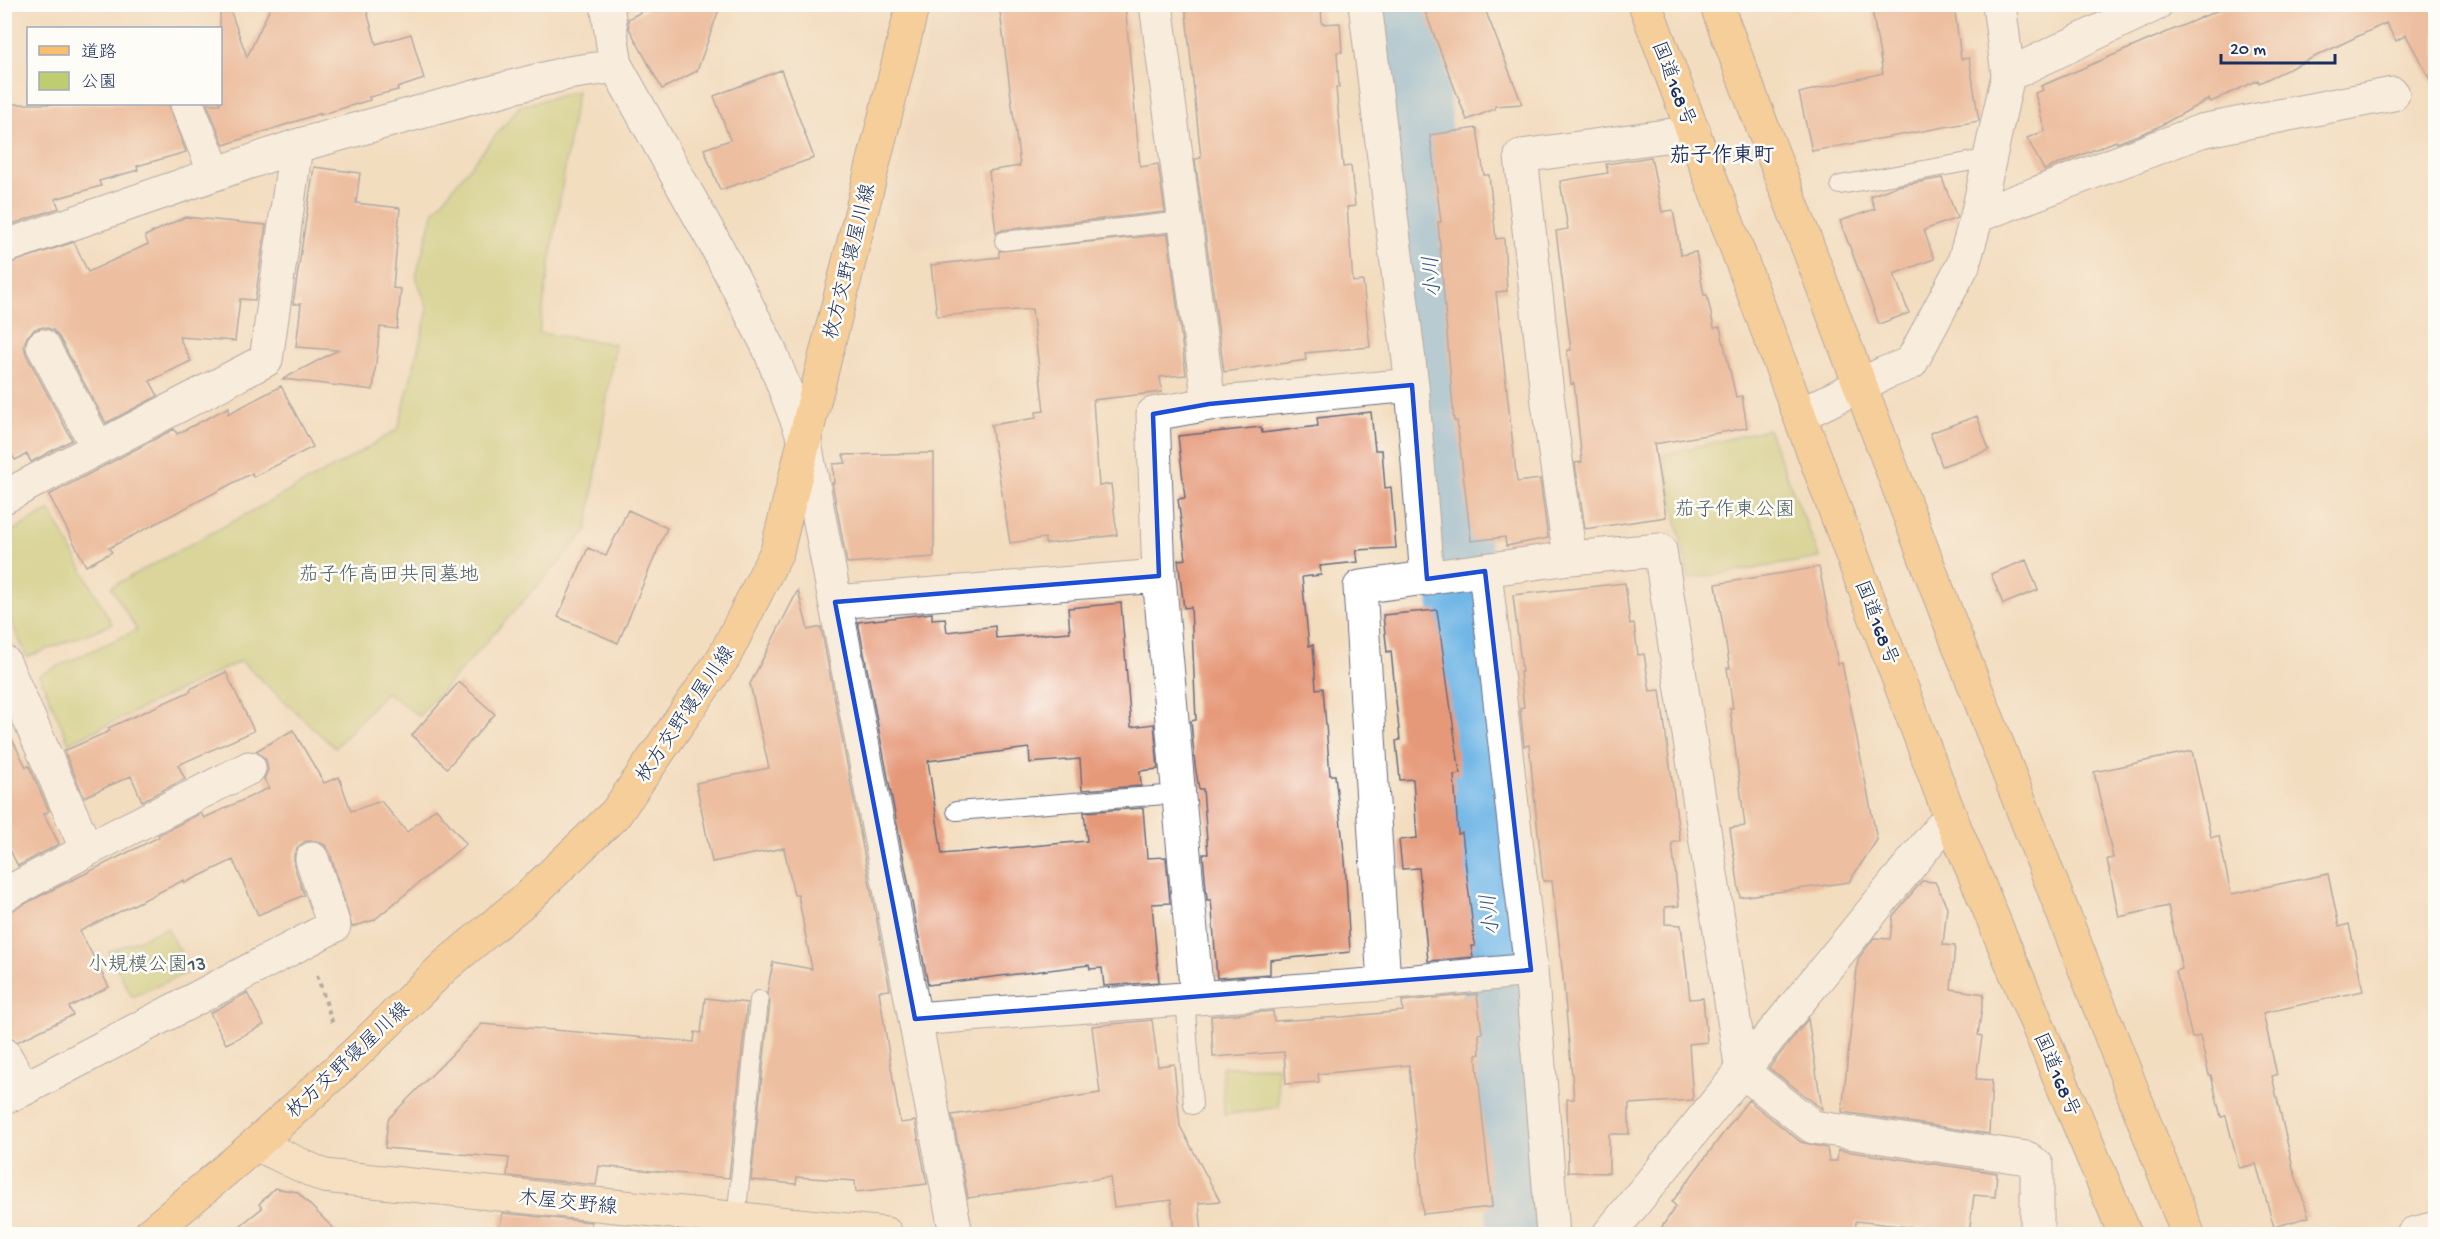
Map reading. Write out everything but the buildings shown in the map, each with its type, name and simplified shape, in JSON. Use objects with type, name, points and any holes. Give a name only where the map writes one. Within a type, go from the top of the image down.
[{"type":"main road","name":"枚方交野寝屋川線","points":[[150,1234],[256,1144],[346,1062],[445,966],[527,898],[616,813],[724,657],[777,551],[913,4]]},
{"type":"main road","name":"国道168号","points":[[1645,4],[1950,816],[2125,1234]]},
{"type":"main road","points":[[1716,4],[1860,386],[2188,1234]]},
{"type":"main road","name":"木屋交野線","points":[[256,1144],[324,1176],[886,1234]]},
{"type":"street","points":[[607,4],[616,66],[769,348],[804,438],[956,1234]]},
{"type":"street","points":[[1156,4],[1209,404]]},
{"type":"street","points":[[1365,4],[1412,385],[1427,579]]},
{"type":"street","points":[[1800,416],[1911,363],[1963,265],[1977,216],[2008,75],[1999,4]]},
{"type":"street","points":[[2008,75],[2156,4]]},
{"type":"street","points":[[4,247],[296,146],[568,73],[616,66]]},
{"type":"street","points":[[1977,216],[2201,130],[2393,93]]},
{"type":"street","points":[[187,105],[215,173]]},
{"type":"street","points":[[1570,558],[1548,403],[1521,156],[1694,132]]},
{"type":"street","points":[[4,497],[266,360],[296,146]]},
{"type":"street","points":[[43,346],[98,447]]},
{"type":"street","points":[[1191,997],[1178,794],[1159,576],[1153,414],[1209,404],[1412,385]]},
{"type":"street","points":[[1384,984],[1360,587],[1570,558],[1660,550],[1742,1071],[1814,1127],[2027,1158],[2037,1166],[2037,1234]]},
{"type":"street","points":[[1485,571],[1504,973],[1552,1234]]},
{"type":"street","points":[[835,602],[1159,576]]},
{"type":"street","points":[[4,662],[87,850]]},
{"type":"street","points":[[4,896],[87,850],[249,768]]},
{"type":"street","points":[[1609,1234],[1950,816]]},
{"type":"street","points":[[4,1054],[14,1093],[306,943],[334,926],[312,859]]},
{"type":"street","points":[[915,1019],[1504,973]]},
{"type":"street","points":[[2413,1234],[2436,1228]]},
{"type":"lane","points":[[1840,185],[1990,158]]},
{"type":"lane","points":[[1004,241],[1183,221]]},
{"type":"lane","points":[[956,811],[1178,794]]},
{"type":"lane","points":[[1191,997],[1193,1105]]},
{"type":"lane","points":[[736,1219],[759,1000]]},
{"type":"path","points":[[306,943],[346,1062]]},
{"type":"highlighted area","points":[[1412,385],[1427,579],[1485,571],[1531,970],[915,1019],[835,602],[1159,576],[1153,414],[1209,404]]},
{"type":"shaded area","points":[[936,5],[1140,5],[1142,34],[1062,48],[1073,154],[984,166],[993,232],[916,252],[889,204]]},
{"type":"green space","name":"茄子作高田共同墓地","points":[[577,91],[539,333],[615,344],[587,531],[419,716],[386,692],[335,748],[241,661],[69,743],[39,675],[137,630],[111,587],[349,459],[398,429],[428,310],[416,276],[434,211],[520,106]]},
{"type":"green space","name":"茄子作東公園","points":[[1768,429],[1820,558],[1689,579],[1663,455]]},
{"type":"green space","points":[[50,510],[112,624],[27,657],[5,608],[5,535]]},
{"type":"green space","name":"小規模公園13","points":[[167,928],[191,971],[132,997],[109,952]]},
{"type":"green space","points":[[1277,1066],[1279,1107],[1224,1115],[1222,1067]]},
{"type":"waterway","name":"小川","points":[[1405,4],[1457,549]]},
{"type":"waterway","name":"小川","points":[[1462,595],[1485,878],[1522,1234]]},
{"type":"district","name":"茄子作東町","points":[[1722,154]]}]
